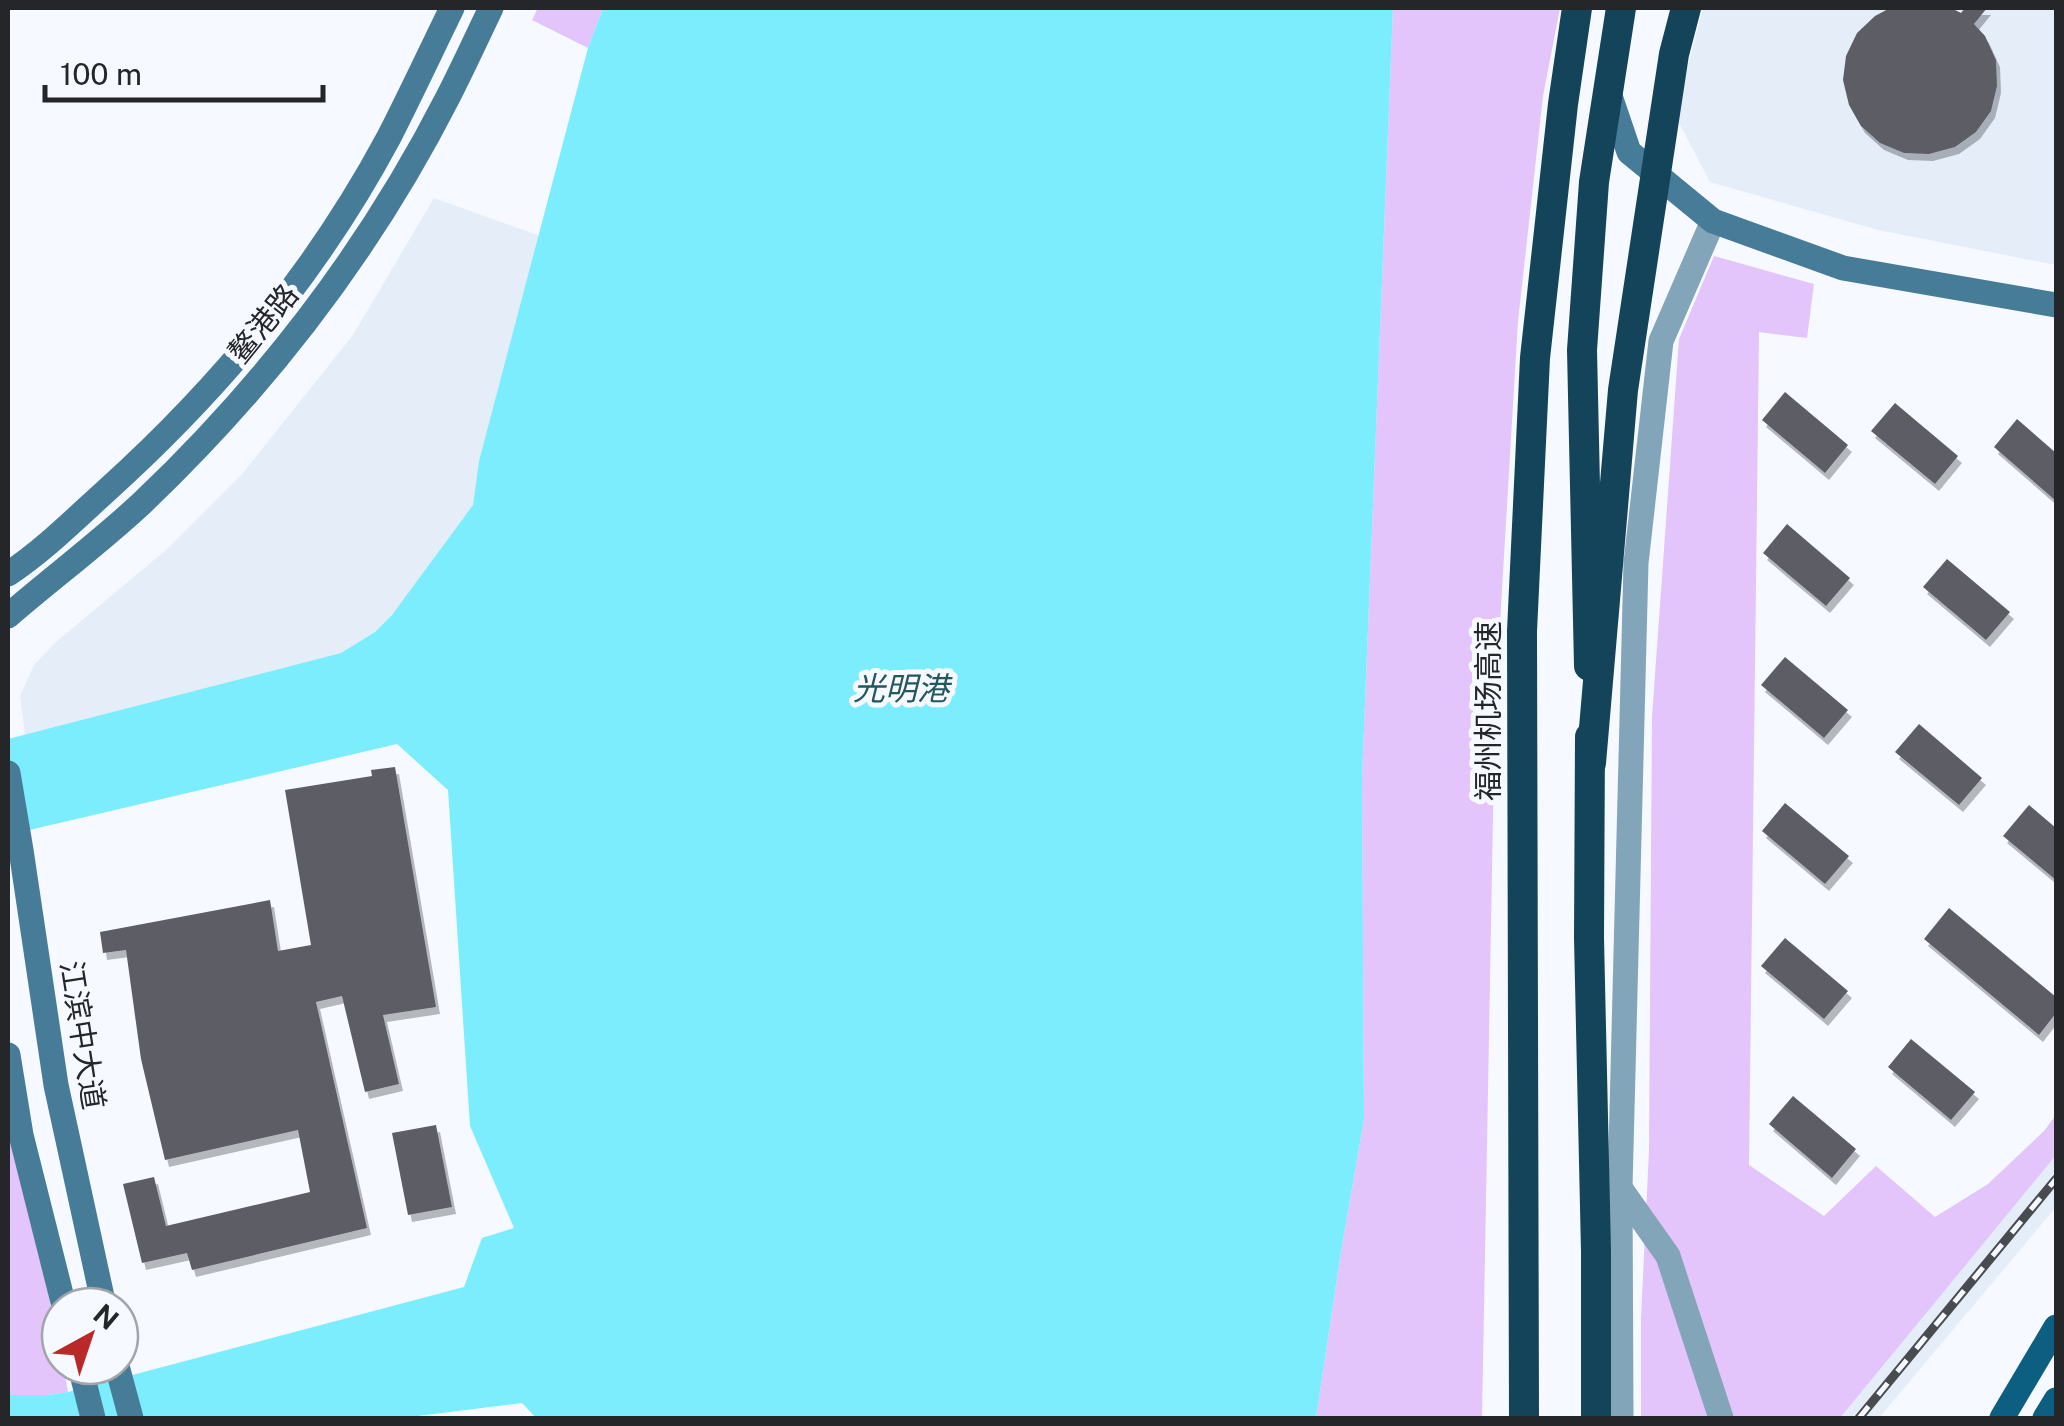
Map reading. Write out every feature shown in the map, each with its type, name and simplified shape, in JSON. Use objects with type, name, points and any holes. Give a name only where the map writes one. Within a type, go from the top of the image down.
[{"type":"highway","name":"福州机场高速","points":[[1524,1418],[1522,631],[1535,358],[1577,8]]},
{"type":"highway","points":[[1596,1418],[1589,938],[1591,763],[1582,350],[1594,182],[1621,8]]},
{"type":"highway","points":[[1591,763],[1623,390],[1674,54],[1686,8]]},
{"type":"main road","name":"鳌港路","points":[[8,574],[72,522],[171,430],[264,324],[303,273],[366,176],[452,8]]},
{"type":"main road","name":"鳌港路","points":[[8,616],[141,504],[202,444],[282,354],[386,208],[449,96],[490,8]]},
{"type":"main road","points":[[1635,8],[1609,93],[1629,152],[1713,220],[1843,268],[2056,305]]},
{"type":"main road","name":"江滨中大道","points":[[8,772],[56,1086],[100,1286]]},
{"type":"main road","points":[[8,1055],[20,1135],[59,1286]]},
{"type":"main road","points":[[2002,1418],[2056,1327]]},
{"type":"main road","points":[[85,1386],[93,1418]]},
{"type":"main road","points":[[122,1386],[131,1418]]},
{"type":"main road","points":[[2046,1418],[2056,1400]]},
{"type":"street","points":[[1621,1418],[1620,1188],[1636,563],[1661,341],[1713,220]]},
{"type":"street","points":[[1620,1188],[1668,1256],[1721,1418]]},
{"type":"shaded area","points":[[538,8],[603,8],[588,48],[532,20]]},
{"type":"shaded area","points":[[1393,8],[1560,8],[1543,96],[1518,321],[1495,707],[1482,1418],[1316,1418],[1364,1119],[1362,778]]},
{"type":"shaded area","points":[[1703,8],[2056,8],[2056,265],[1878,230],[1710,182],[1675,115]]},
{"type":"shaded area","points":[[434,198],[540,236],[479,461],[473,505],[392,615],[375,632],[341,653],[25,735],[20,696],[34,665],[167,549],[242,474],[353,335]]},
{"type":"shaded area","points":[[1714,256],[1814,284],[1807,338],[1759,332],[1749,1165],[1824,1216],[1876,1166],[1935,1217],[1988,1184],[2056,1115],[2056,1155],[1840,1418],[1641,1418],[1649,1150],[1652,717],[1679,339]]},
{"type":"shaded area","points":[[8,1090],[47,1286],[40,1286],[40,1386],[67,1386],[68,1392],[8,1395]]},
{"type":"shaded area","points":[[2056,1154],[2056,1207],[1879,1418],[1840,1418]]},
{"type":"water","name":"光明港","points":[[603,8],[1393,8],[1362,778],[1364,1119],[1316,1418],[536,1418],[522,1403],[402,1418],[8,1418],[8,1395],[48,1395],[91,1386],[140,1386],[140,1373],[464,1287],[482,1238],[514,1228],[470,1126],[448,790],[397,744],[8,835],[8,739],[341,653],[375,632],[392,615],[473,505],[479,461],[588,48]]},
{"type":"building","points":[[1890,8],[1951,8],[1961,13],[1965,8],[1987,8],[1974,24],[1985,36],[1996,60],[1997,86],[1991,111],[1976,132],[1955,147],[1929,154],[1904,153],[1880,143],[1861,126],[1849,105],[1843,80],[1846,56],[1857,33]]},
{"type":"building","points":[[1785,392],[1848,445],[1825,473],[1762,420]]},
{"type":"building","points":[[1895,403],[1958,456],[1935,484],[1871,431]]},
{"type":"building","points":[[2017,419],[2056,453],[2056,501],[1994,447]]},
{"type":"building","points":[[1787,524],[1850,578],[1826,606],[1763,553]]},
{"type":"building","points":[[1947,559],[2010,612],[1986,640],[1923,587]]},
{"type":"building","points":[[1785,657],[1848,710],[1824,738],[1761,685]]},
{"type":"building","points":[[1919,724],[1982,778],[1959,805],[1895,752]]},
{"type":"building","points":[[395,767],[436,1007],[383,1015],[399,1084],[365,1092],[342,996],[316,1002],[367,1228],[192,1270],[187,1253],[142,1263],[123,1184],[154,1177],[166,1226],[310,1192],[298,1130],[165,1160],[141,1059],[126,950],[103,953],[100,932],[270,900],[278,951],[311,945],[285,790],[372,776],[371,770]]},
{"type":"building","points":[[1785,803],[1849,856],[1825,884],[1762,831]]},
{"type":"building","points":[[2029,805],[2056,828],[2056,880],[2003,836]]},
{"type":"building","points":[[1949,908],[2056,997],[2056,1013],[2039,1035],[1924,939]]},
{"type":"building","points":[[1785,938],[1848,991],[1824,1019],[1761,966]]},
{"type":"building","points":[[1911,1039],[1975,1092],[1951,1120],[1888,1067]]},
{"type":"building","points":[[1793,1096],[1856,1149],[1832,1178],[1769,1124]]},
{"type":"building","points":[[436,1125],[452,1207],[408,1215],[392,1133]]},
{"type":"railway","points":[[1859,1418],[2056,1179]]}]
